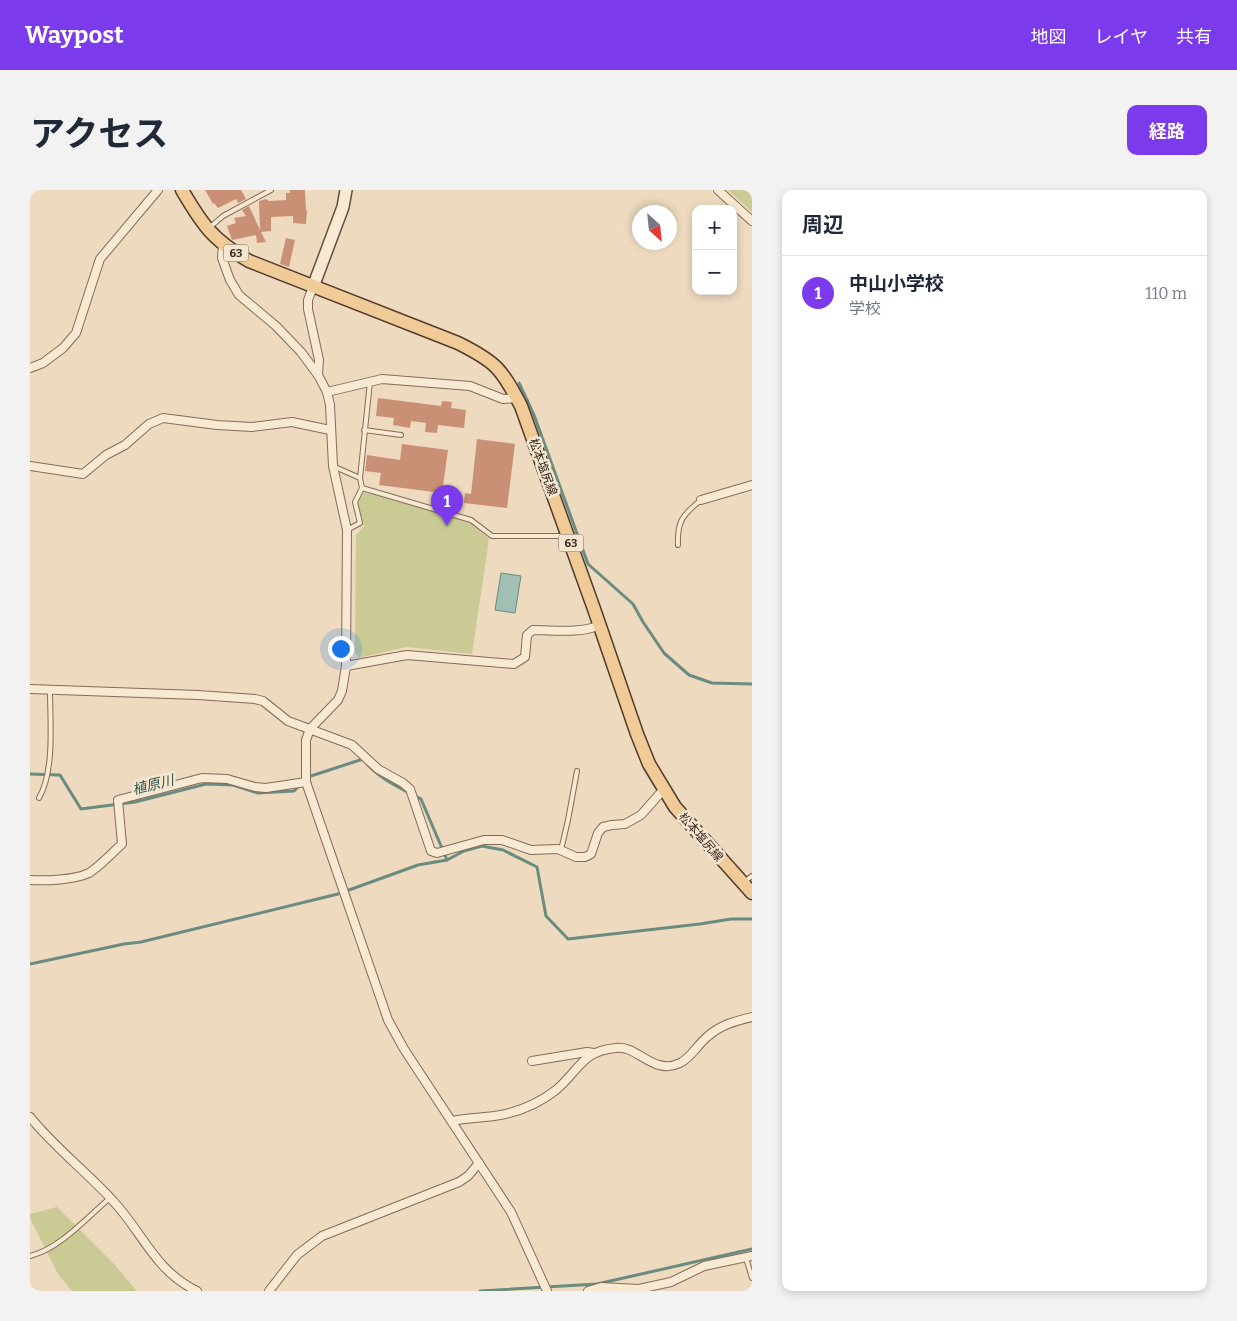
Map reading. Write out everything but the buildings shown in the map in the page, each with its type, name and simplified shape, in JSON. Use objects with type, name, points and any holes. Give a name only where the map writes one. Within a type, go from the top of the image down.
[{"type":"main road","name":"松本塩尻線","points":[[182,190],[207,229],[222,244],[250,261],[458,342],[484,356],[499,368],[517,398],[649,764],[664,790],[694,829],[748,880],[752,893]]},
{"type":"main road","points":[[313,287],[343,207],[346,190]]},
{"type":"street","points":[[30,368],[43,362],[63,348],[76,333],[100,259],[158,190]]},
{"type":"street","points":[[718,190],[752,221]]},
{"type":"street","points":[[222,244],[222,258],[230,280],[239,294],[276,326],[301,352],[318,374],[327,392],[330,404],[333,466],[347,530],[346,666],[342,691],[338,700],[310,729],[306,740],[306,782],[388,1020],[404,1049],[511,1212],[547,1291]]},
{"type":"street","points":[[313,287],[308,300],[308,309],[319,360],[318,374]]},
{"type":"street","points":[[327,392],[382,379],[470,386],[503,399],[517,398]]},
{"type":"street","points":[[30,466],[83,474],[106,455],[125,445],[149,424],[163,418],[217,425],[252,426],[292,422],[330,430]]},
{"type":"street","points":[[701,500],[752,485]]},
{"type":"street","points":[[346,666],[407,655],[514,664],[525,657],[527,635],[533,630],[575,631],[600,625]]},
{"type":"street","points":[[30,689],[198,695],[263,701],[288,721],[352,745],[378,769],[403,782],[410,789],[431,851],[437,852],[484,840],[502,840],[531,850],[558,849],[576,857],[584,857],[591,854],[598,833],[603,827],[612,824],[625,824],[641,816],[664,790]]},
{"type":"street","points":[[30,880],[44,881],[90,872],[122,844],[118,800],[202,778],[227,778],[254,787],[266,788],[306,782]]},
{"type":"street","points":[[452,1122],[460,1119],[494,1116],[521,1110],[557,1090],[585,1058],[617,1047],[626,1049],[655,1064],[667,1066],[680,1063],[689,1057],[707,1037],[728,1023],[752,1018]]},
{"type":"street","points":[[532,1061],[587,1052],[596,1053]]},
{"type":"street","points":[[30,1117],[49,1139],[110,1198],[167,1271],[197,1291]]},
{"type":"street","points":[[269,1291],[297,1254],[322,1236],[459,1182],[468,1176],[479,1163]]},
{"type":"street","points":[[588,1291],[602,1287],[639,1289],[671,1282],[704,1266],[749,1257]]},
{"type":"lane","points":[[207,229],[223,216],[271,190]]},
{"type":"lane","points":[[347,530],[360,523],[355,502],[362,488],[360,478],[370,382]]},
{"type":"lane","points":[[364,430],[401,435]]},
{"type":"lane","points":[[333,466],[360,478]]},
{"type":"lane","points":[[362,488],[470,520],[492,536],[568,536]]},
{"type":"lane","points":[[678,545],[679,524],[691,508],[701,500]]},
{"type":"lane","points":[[39,798],[43,790],[49,760],[50,690]]},
{"type":"lane","points":[[561,850],[576,771]]},
{"type":"lane","points":[[30,1256],[43,1253],[55,1246],[110,1198]]},
{"type":"lane","points":[[749,1257],[752,1278]]},
{"type":"green space","points":[[728,190],[752,190],[752,212]]},
{"type":"green space","points":[[361,492],[388,497],[470,523],[489,539],[472,654],[406,647],[359,658],[355,653],[356,535],[364,527],[358,504]]},
{"type":"green space","points":[[57,1207],[114,1264],[137,1291],[72,1291],[58,1274],[30,1218],[30,1214]]},
{"type":"shaded area","points":[[501,573],[521,576],[515,613],[495,610]]},
{"type":"waterway","points":[[519,383],[534,415],[588,564],[633,604],[664,653],[689,675],[712,683],[752,684]]},
{"type":"waterway","name":"植原川","points":[[311,776],[363,759],[382,777],[421,799],[447,860]]},
{"type":"waterway","name":"植原川","points":[[30,774],[60,775],[81,809],[135,802],[206,784],[233,785],[258,793],[294,791],[298,787]]},
{"type":"waterway","points":[[349,890],[418,865],[447,860],[464,851],[482,846],[503,850],[537,867],[546,916],[568,939],[731,919],[752,919]]},
{"type":"waterway","points":[[30,964],[141,942],[338,894]]},
{"type":"waterway","points":[[480,1291],[597,1284],[752,1249]]},
{"type":"place","name":"中山小学校","points":[[447,526]]}]
